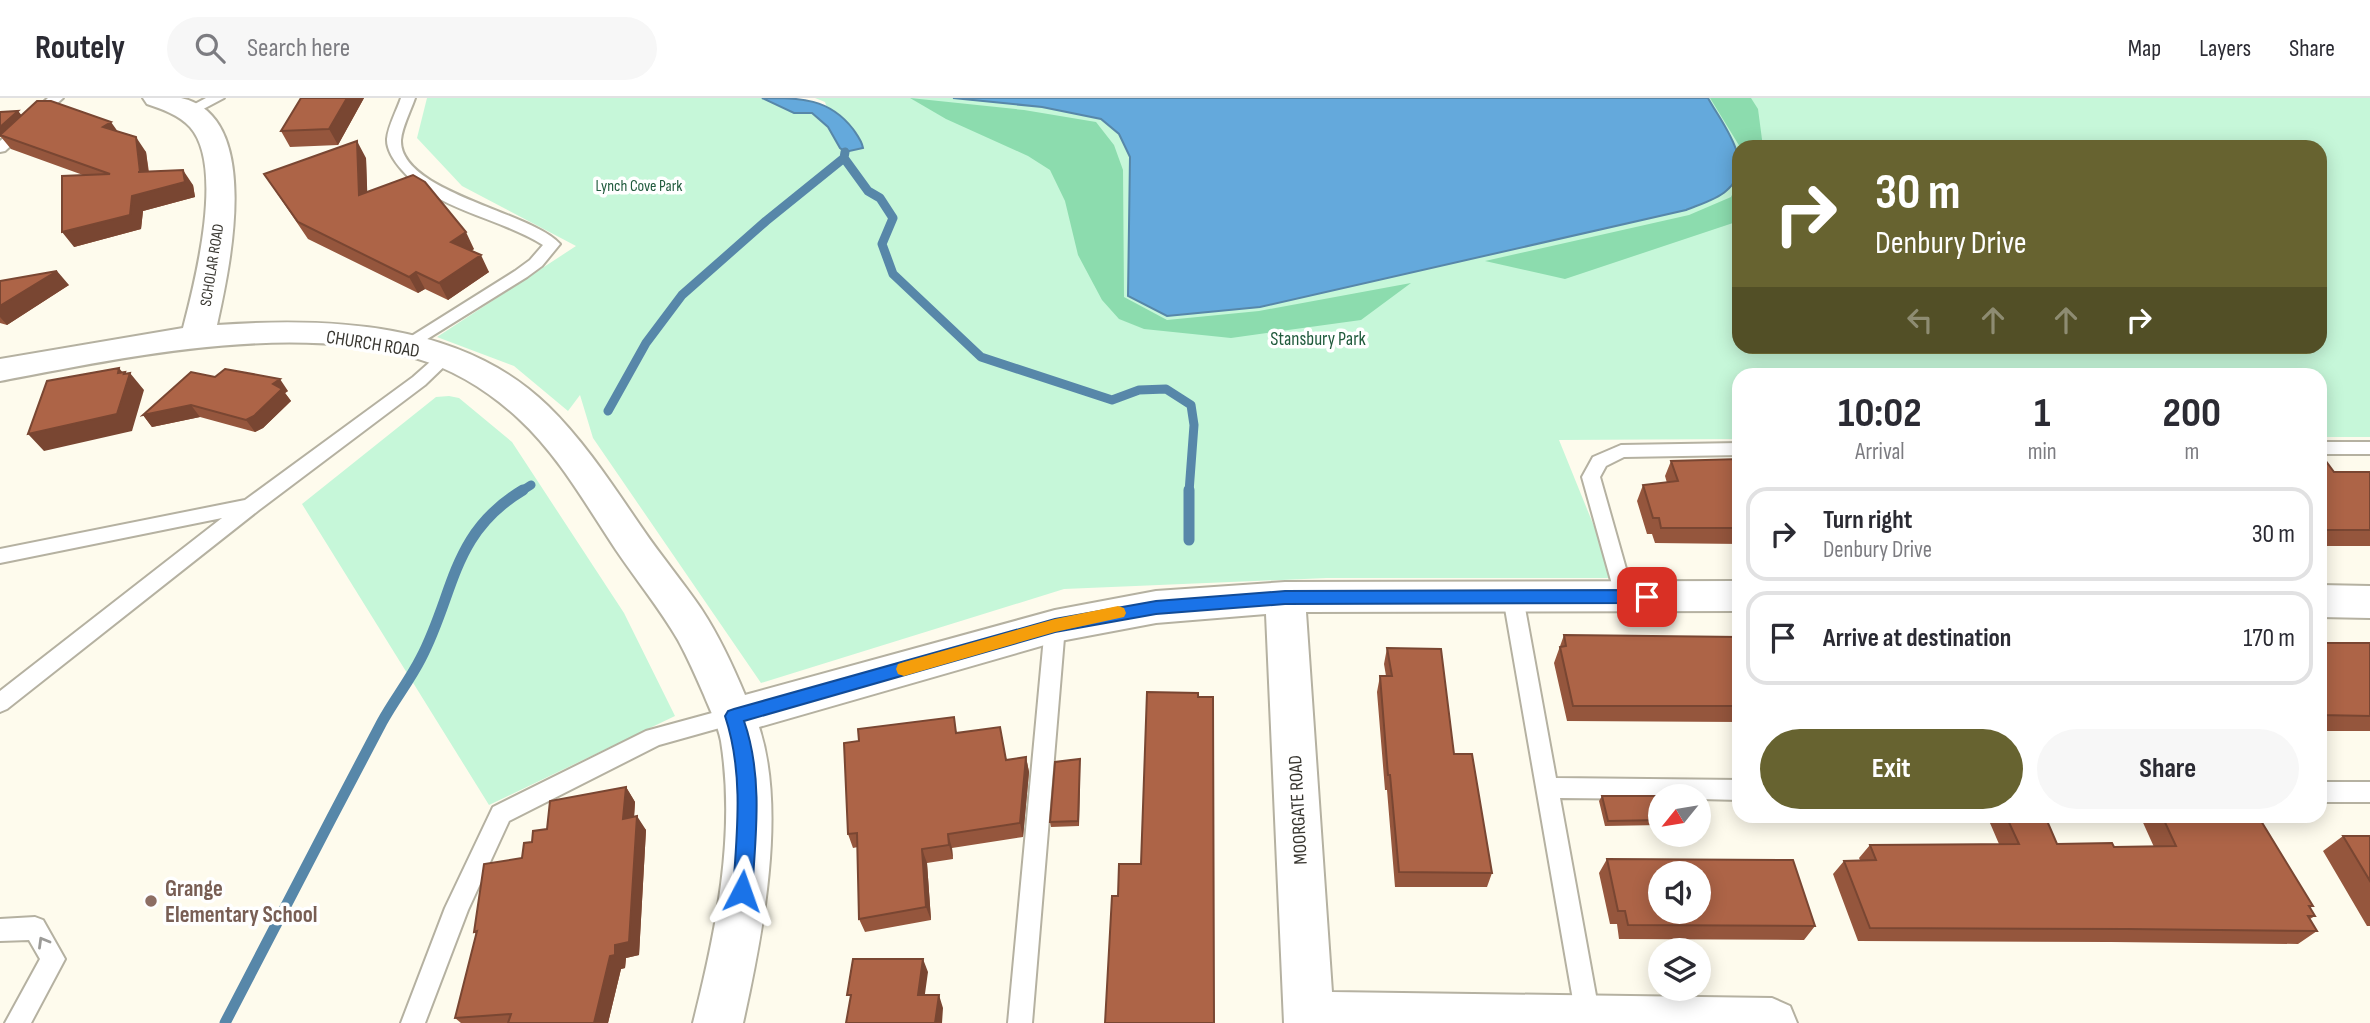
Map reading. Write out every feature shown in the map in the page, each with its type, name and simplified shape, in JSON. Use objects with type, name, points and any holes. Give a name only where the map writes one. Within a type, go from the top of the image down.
[{"type":"street","name":"SCHOLAR ROAD","points":[[157,98],[187,112],[205,129],[215,151],[219,175],[220,226],[198,335]]},
{"type":"street","name":"CHURCH ROAD","points":[[0,370],[198,335],[259,331],[307,333],[408,346],[445,358],[491,379],[517,398],[565,446],[694,632],[734,716],[742,741],[748,806],[742,891],[729,980],[718,1023]]},
{"type":"street","points":[[734,716],[1055,626],[1156,607],[1285,597],[1732,596]]},
{"type":"street","name":"MOORGATE ROAD","points":[[1285,597],[1309,1020]]},
{"type":"street","points":[[2327,601],[2370,602]]},
{"type":"street","points":[[1309,1020],[1772,1023]]},
{"type":"lane","points":[[0,148],[56,98]]},
{"type":"lane","points":[[187,112],[217,98]]},
{"type":"lane","points":[[408,98],[394,140],[398,154],[410,169],[434,190],[533,232],[552,244],[536,263],[521,274],[408,346]]},
{"type":"lane","points":[[0,704],[252,505],[419,381],[445,358]]},
{"type":"lane","points":[[2327,448],[2370,448]]},
{"type":"lane","points":[[1624,597],[1591,477],[1599,462],[1621,451],[1732,449]]},
{"type":"lane","points":[[0,556],[252,505]]},
{"type":"lane","points":[[1513,597],[1589,1022]]},
{"type":"lane","points":[[1020,1023],[1055,626]]},
{"type":"lane","points":[[413,1023],[457,908],[501,814],[654,737],[734,716]]},
{"type":"lane","points":[[1547,788],[1732,790]]},
{"type":"lane","points":[[2327,792],[2370,792]]},
{"type":"lane","points":[[0,930],[35,928],[53,959],[16,1023]]},
{"type":"green space","name":"Stansbury Park","points":[[427,98],[762,98],[794,113],[812,113],[828,127],[840,148],[825,102],[815,98],[2370,98],[2370,437],[2327,437],[2327,368],[1732,368],[1732,439],[1559,440],[1615,578],[1327,578],[1064,589],[761,683],[593,438],[580,395],[568,411],[514,366],[437,337],[576,246],[462,186],[417,138]]},
{"type":"green space","points":[[910,98],[1024,110],[1096,122],[1114,145],[1123,170],[1124,297],[1167,320],[1259,311],[1411,283],[1361,320],[1231,338],[1144,329],[1119,319],[1102,300],[1078,255],[1065,201],[1050,170],[1028,156],[946,119]]},
{"type":"green space","points":[[1710,98],[1751,98],[1758,109],[1762,140],[1736,140]]},
{"type":"green space","points":[[1732,195],[1732,223],[1565,279],[1485,261],[1689,215]]},
{"type":"green space","points":[[436,397],[459,398],[512,442],[624,613],[675,716],[489,805],[302,504]]},
{"type":"water","points":[[762,98],[789,98],[824,106],[844,119],[858,136],[863,148],[845,152],[828,127],[812,113],[794,113]]},
{"type":"water","points":[[953,98],[1708,98],[1732,140],[1732,184],[1712,200],[1686,210],[1260,307],[1167,316],[1128,296],[1130,157],[1119,134],[1101,119],[1042,107]]},
{"type":"building","points":[[301,98],[347,98],[329,129],[281,131]]},
{"type":"building","points":[[37,101],[51,101],[111,122],[103,127],[136,137],[140,172],[183,170],[185,182],[132,196],[130,215],[62,232],[62,176],[110,174],[0,135]]},
{"type":"building","points":[[18,111],[0,127],[0,112]]},
{"type":"building","points":[[357,141],[359,195],[413,175],[425,182],[466,232],[451,242],[481,255],[439,283],[416,272],[409,277],[298,222],[264,174]]},
{"type":"building","points":[[57,271],[0,306],[0,281]]},
{"type":"building","points":[[119,368],[118,373],[130,373],[117,414],[28,434],[47,381]]},
{"type":"building","points":[[225,369],[280,379],[273,384],[282,389],[254,416],[246,420],[191,405],[143,415],[191,372],[215,377]]},
{"type":"building","points":[[1732,459],[1732,528],[1661,528],[1659,518],[1653,518],[1643,485],[1678,481],[1671,461]]},
{"type":"building","points":[[2327,462],[2334,472],[2370,472],[2370,530],[2327,530]]},
{"type":"building","points":[[1564,635],[1732,637],[1732,706],[1573,706],[1560,647],[1566,646]]},
{"type":"building","points":[[2327,643],[2370,643],[2370,716],[2327,715]]},
{"type":"building","points":[[1387,648],[1441,649],[1454,754],[1472,754],[1492,873],[1399,872],[1380,676],[1392,676]]},
{"type":"building","points":[[1147,692],[1198,693],[1198,697],[1213,697],[1214,1023],[1105,1023],[1112,896],[1118,896],[1119,864],[1141,864]]},
{"type":"building","points":[[954,717],[956,733],[1000,727],[1006,760],[1026,757],[1020,823],[948,834],[949,845],[922,849],[926,907],[859,919],[857,833],[848,834],[844,743],[859,741],[858,729]]},
{"type":"building","points":[[1080,759],[1078,821],[1050,822],[1055,762]]},
{"type":"building","points":[[626,787],[623,819],[637,816],[629,942],[615,945],[615,955],[610,956],[594,1023],[508,1023],[511,1014],[455,1018],[477,931],[474,932],[484,864],[522,858],[524,843],[532,842],[533,831],[547,829],[550,801]]},
{"type":"building","points":[[1602,796],[1648,796],[1648,820],[1608,821]]},
{"type":"building","points":[[2009,823],[2048,823],[2057,844],[2112,843],[2114,847],[2176,846],[2165,823],[2262,823],[2313,906],[2309,906],[2315,916],[2308,916],[2317,931],[1870,928],[1844,861],[1876,860],[1870,845],[2019,844]]},
{"type":"building","points":[[2343,836],[2370,836],[2370,881]]},
{"type":"building","points":[[1607,859],[1793,860],[1815,926],[1628,925],[1625,911],[1618,911]]},
{"type":"building","points":[[853,959],[923,959],[918,995],[939,995],[935,1023],[846,1023]]},
{"type":"waterway","points":[[844,158],[845,152]]},
{"type":"waterway","points":[[608,411],[646,343],[682,295],[766,221],[844,158]]},
{"type":"waterway","points":[[844,158],[868,191],[880,198],[893,218],[882,244],[893,274],[981,357],[1112,400],[1139,390],[1166,389],[1191,405],[1194,425],[1189,492]]},
{"type":"waterway","points":[[522,491],[531,485]]},
{"type":"waterway","points":[[225,1023],[382,722],[421,658],[468,545],[481,525],[499,507],[522,491]]},
{"type":"waterway","points":[[1189,492],[1189,540]]},
{"type":"slow traffic","points":[[904,669],[1055,626],[1118,613]]},
{"type":"place","name":"Grange Elementary School","points":[[151,901]]},
{"type":"route","points":[[742,891],[748,806],[742,741],[734,716],[1055,626],[1156,607],[1285,597],[1647,597]]},
{"type":"park label","name":"Lynch Cove Park","points":[[639,185]]}]
